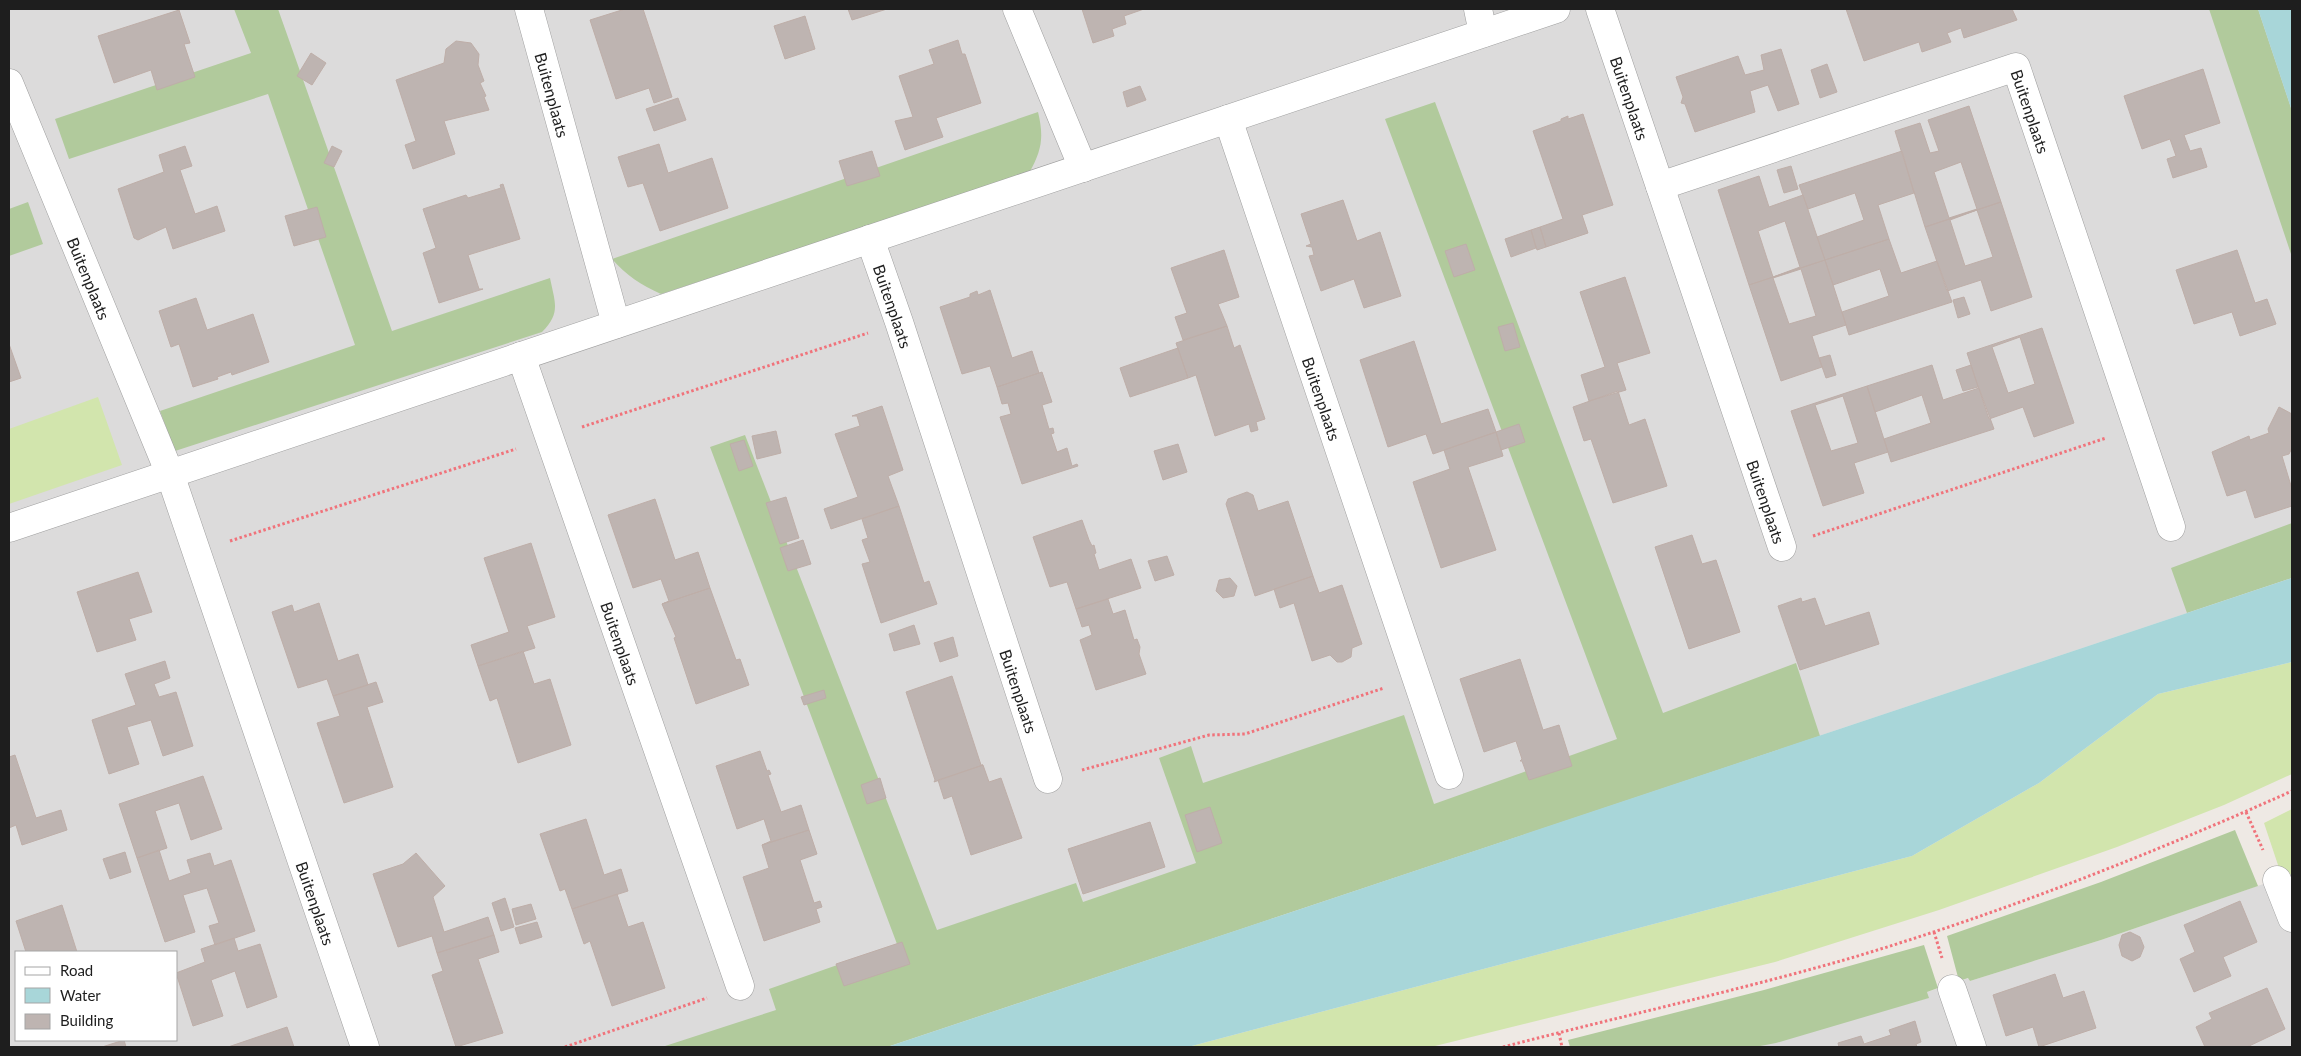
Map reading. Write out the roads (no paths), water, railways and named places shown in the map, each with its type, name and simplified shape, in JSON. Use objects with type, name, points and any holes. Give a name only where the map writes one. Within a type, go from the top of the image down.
[{"type":"street","name":"Buitenplaats","points":[[529,9],[616,324]]},
{"type":"street","points":[[1017,9],[1083,168]]},
{"type":"street","points":[[9,528],[1083,168],[1228,118],[1480,21],[1556,9]]},
{"type":"street","name":"Buitenplaats","points":[[1600,9],[1782,547]]},
{"type":"street","name":"Buitenplaats","points":[[1660,186],[2016,67],[2171,527]]},
{"type":"street","name":"Buitenplaats","points":[[9,83],[170,474],[365,1047]]},
{"type":"street","name":"Buitenplaats","points":[[1228,118],[1449,775]]},
{"type":"street","name":"Buitenplaats","points":[[870,239],[899,322],[1048,780]]},
{"type":"street","name":"Buitenplaats","points":[[521,356],[740,986]]},
{"type":"street","points":[[2277,880],[2292,918]]},
{"type":"street","points":[[1952,989],[1972,1047]]},
{"type":"water","points":[[2258,9],[2292,9],[2292,111]]},
{"type":"water","points":[[2292,578],[2292,662],[2158,694],[2039,783],[1912,856],[1188,1047],[887,1047]]}]
